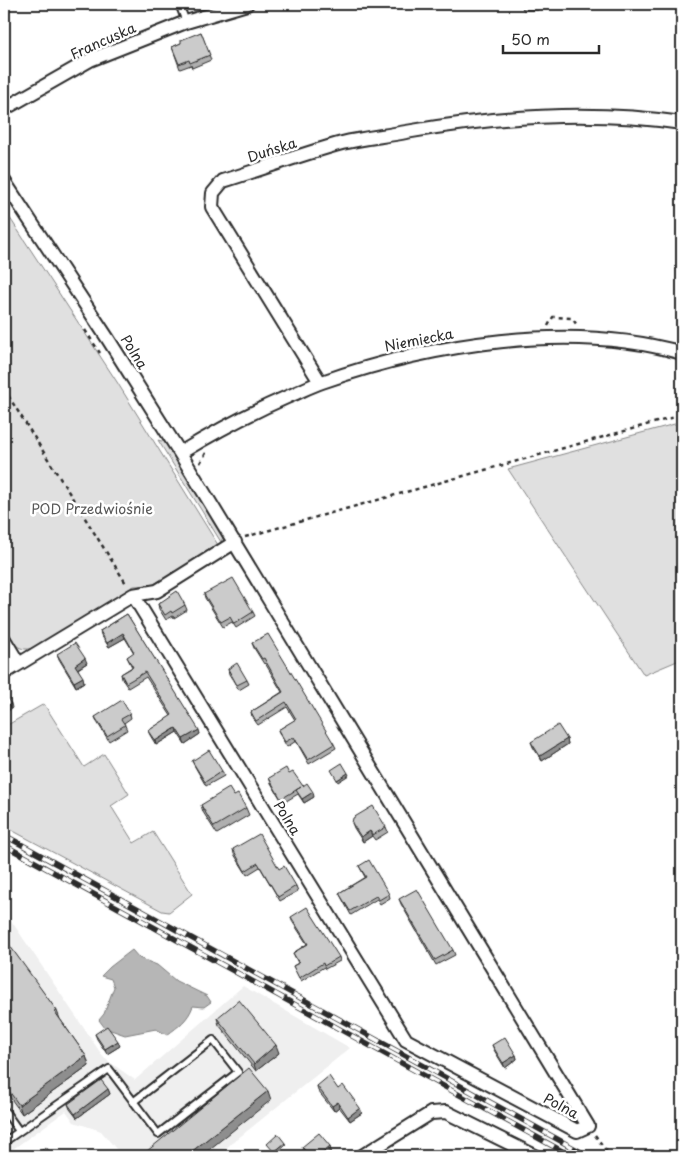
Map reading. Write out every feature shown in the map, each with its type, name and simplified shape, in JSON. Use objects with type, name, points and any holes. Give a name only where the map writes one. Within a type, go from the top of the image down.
[{"type":"street","name":"Francuska","points":[[4,109],[90,60],[186,22],[247,4]]},
{"type":"street","name":"Duńska","points":[[320,382],[212,206],[213,193],[223,181],[344,143],[440,126],[534,116],[564,115],[682,123]]},
{"type":"street","name":"Polna","points":[[4,180],[108,339],[235,542],[588,1126],[576,1131],[406,1040],[131,592]]},
{"type":"street","name":"Niemiecka","points":[[180,453],[200,440],[261,409],[320,382],[383,363],[443,349],[561,338],[613,340],[668,348],[682,352]]},
{"type":"street","points":[[4,673],[131,592],[157,591],[235,542]]},
{"type":"street","points":[[4,639],[19,664]]},
{"type":"street","points":[[362,1156],[431,1113],[446,1112],[535,1156]]},
{"type":"lane","points":[[179,4],[186,22]]},
{"type":"lane","points":[[4,1142],[109,1069],[133,1102],[158,1134],[238,1072],[213,1040],[133,1102]]},
{"type":"lane","points":[[4,1110],[19,1131]]},
{"type":"path","points":[[81,323],[102,356]]},
{"type":"path","points":[[4,390],[131,592]]},
{"type":"path","points":[[235,542],[242,538],[682,415]]},
{"type":"path","points":[[198,465],[207,452]]},
{"type":"path","points":[[588,1126],[607,1152],[614,1156]]},
{"type":"shaded area","points":[[4,910],[104,1058],[135,1080],[243,986],[350,1048],[216,1156],[122,1156],[101,1131],[74,1122],[66,1111],[13,1149],[15,1156],[4,1156]]},
{"type":"shaded area","points":[[132,950],[139,958],[157,965],[176,981],[207,996],[211,1002],[204,1007],[193,1006],[186,1019],[167,1035],[156,1029],[125,1035],[105,1028],[99,1020],[104,1014],[114,987],[111,979],[101,976]]},
{"type":"green space","name":"POD Przedwiośnie","points":[[4,209],[117,382],[218,545],[218,548],[152,585],[134,586],[33,648],[27,649],[18,647],[4,627]]},
{"type":"green space","points":[[682,422],[682,659],[644,675],[508,469]]},
{"type":"green space","points":[[158,440],[165,442],[223,537],[221,542]]},
{"type":"green space","points":[[44,704],[84,767],[104,754],[129,794],[111,806],[134,843],[153,832],[192,894],[169,912],[162,911],[4,826],[4,727]]},
{"type":"building","points":[[201,32],[210,55],[190,63],[189,60],[179,64],[172,47],[181,43],[181,40]]},
{"type":"building","points":[[233,578],[253,612],[234,624],[230,617],[221,622],[204,594]]},
{"type":"building","points":[[177,591],[185,605],[165,615],[158,604]]},
{"type":"building","points":[[127,614],[199,730],[183,739],[176,728],[155,741],[148,731],[172,715],[145,672],[126,683],[121,674],[133,667],[127,657],[134,652],[123,633],[107,643],[100,631]]},
{"type":"building","points":[[268,634],[334,744],[308,760],[294,737],[285,742],[278,730],[296,719],[286,702],[256,721],[251,712],[283,692],[264,658],[262,659],[252,643]]},
{"type":"building","points":[[75,643],[85,658],[75,665],[83,677],[74,682],[57,654]]},
{"type":"building","points":[[237,663],[247,680],[237,685],[228,669]]},
{"type":"building","points":[[4,693],[11,704],[4,708]]},
{"type":"building","points":[[122,700],[130,714],[121,719],[125,725],[107,736],[95,717]]},
{"type":"building","points":[[558,725],[567,739],[540,756],[531,742]]},
{"type":"building","points":[[209,750],[222,771],[205,782],[192,761]]},
{"type":"building","points":[[342,763],[348,773],[337,780],[331,770]]},
{"type":"building","points":[[286,768],[289,774],[293,772],[303,786],[307,783],[313,792],[302,799],[296,790],[281,799],[269,778]]},
{"type":"building","points":[[229,788],[234,796],[238,794],[246,808],[214,827],[201,805]]},
{"type":"building","points":[[373,806],[386,827],[373,835],[370,831],[361,837],[352,823],[353,818]]},
{"type":"building","points":[[259,834],[279,869],[284,866],[296,886],[278,897],[258,863],[245,871],[233,849]]},
{"type":"building","points":[[369,860],[389,894],[379,900],[376,896],[350,911],[339,893],[366,877],[359,866]]},
{"type":"building","points":[[417,889],[453,950],[435,960],[399,899]]},
{"type":"building","points":[[307,907],[339,957],[324,966],[323,963],[299,978],[293,966],[299,963],[293,953],[308,944],[291,917]]},
{"type":"building","points":[[5,939],[57,1011],[55,1012],[86,1056],[19,1105],[4,1084]]},
{"type":"building","points":[[239,1000],[276,1045],[254,1064],[217,1018]]},
{"type":"building","points":[[107,1026],[118,1041],[105,1049],[95,1034]]},
{"type":"building","points":[[505,1037],[516,1055],[503,1063],[492,1045]]},
{"type":"building","points":[[249,1068],[268,1091],[186,1156],[141,1156]]},
{"type":"building","points":[[329,1076],[338,1089],[343,1085],[360,1108],[348,1117],[338,1102],[332,1106],[317,1086]]},
{"type":"building","points":[[101,1080],[108,1089],[75,1114],[68,1104]]},
{"type":"building","points":[[319,1133],[330,1146],[318,1156],[310,1156],[302,1147]]},
{"type":"building","points":[[278,1134],[285,1143],[274,1152],[267,1144]]},
{"type":"building","points":[[46,1147],[53,1156],[34,1156]]},
{"type":"railway","points":[[4,835],[588,1156]]},
{"type":"railway","points":[[4,845],[571,1156]]}]
